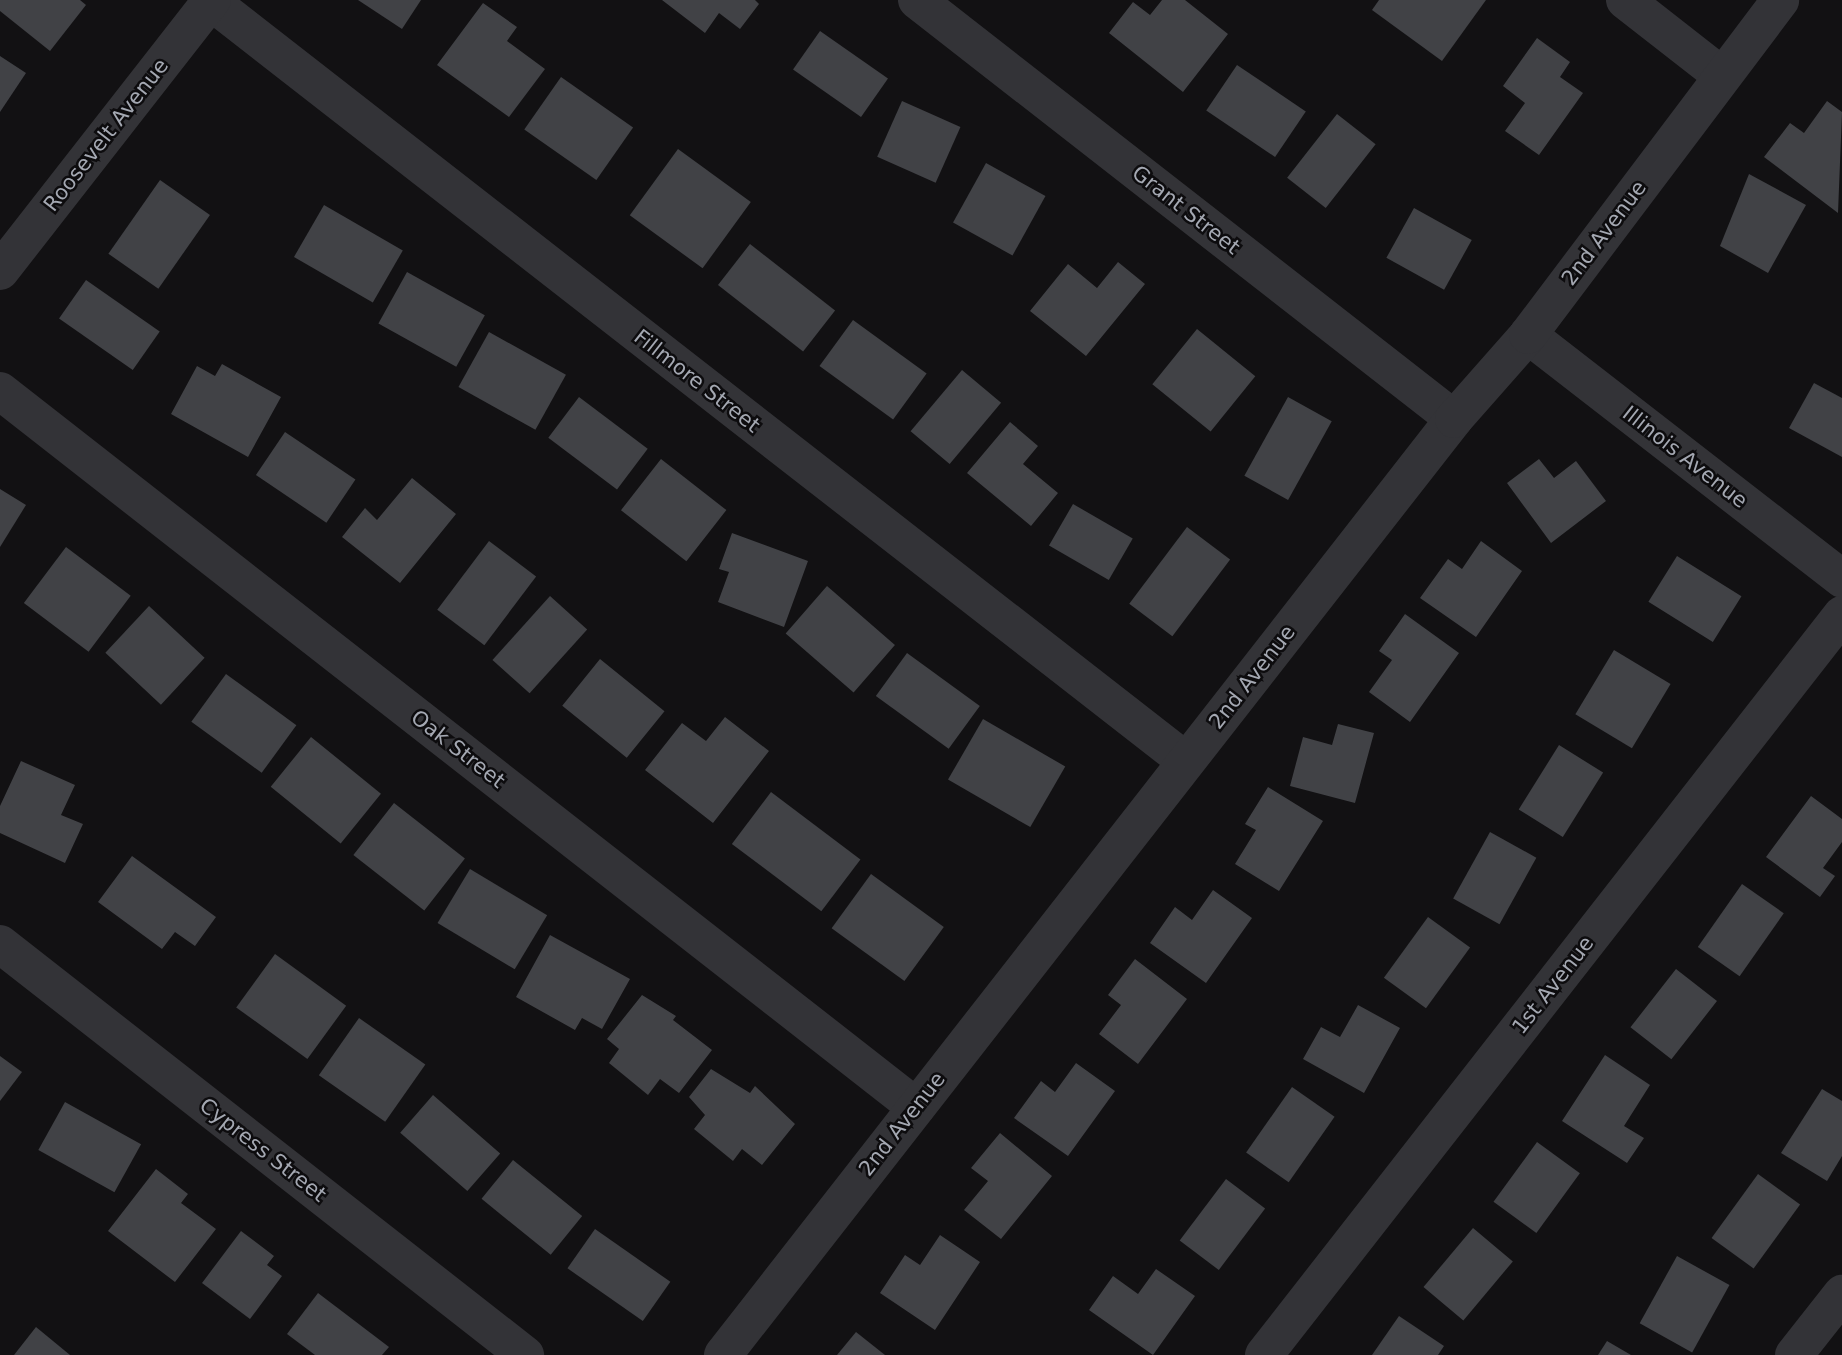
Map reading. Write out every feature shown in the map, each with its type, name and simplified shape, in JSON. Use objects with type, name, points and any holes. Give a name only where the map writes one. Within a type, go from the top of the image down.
[{"type":"street","name":"Roosevelt Avenue","points":[[0,271],[210,0]]},
{"type":"street","name":"Fillmore Street","points":[[210,0],[1186,761]]},
{"type":"street","name":"Grant Street","points":[[917,0],[1454,419]]},
{"type":"street","points":[[1625,0],[1721,75]]},
{"type":"street","name":"2nd Avenue","points":[[723,1355],[1454,419],[1528,335],[1780,0]]},
{"type":"street","name":"Illinois Avenue","points":[[1528,335],[1842,579]]},
{"type":"street","name":"Oak Street","points":[[0,391],[916,1107]]},
{"type":"street","name":"1st Avenue","points":[[1264,1355],[1842,615]]},
{"type":"street","name":"Cypress Street","points":[[0,944],[525,1355]]},
{"type":"street","points":[[1794,1355],[1842,1294]]},
{"type":"building","points":[[0,0],[80,0],[86,5],[50,51],[0,11]]},
{"type":"building","points":[[358,0],[421,0],[402,29]]},
{"type":"building","points":[[662,0],[755,0],[759,4],[740,29],[719,13],[705,33]]},
{"type":"building","points":[[1162,0],[1185,0],[1228,34],[1183,92],[1109,33],[1133,2],[1150,15]]},
{"type":"building","points":[[1379,0],[1486,0],[1442,61],[1372,10]]},
{"type":"building","points":[[483,3],[517,27],[507,41],[545,69],[509,117],[437,65]]},
{"type":"building","points":[[820,31],[888,79],[861,117],[793,70]]},
{"type":"building","points":[[1537,38],[1570,62],[1560,77],[1583,93],[1539,155],[1505,131],[1525,103],[1503,86]]},
{"type":"building","points":[[0,56],[26,73],[0,112]]},
{"type":"building","points":[[1237,65],[1306,111],[1275,157],[1206,111]]},
{"type":"building","points":[[561,77],[633,127],[596,180],[524,129]]},
{"type":"building","points":[[902,101],[960,127],[936,183],[877,157]]},
{"type":"building","points":[[1827,101],[1842,112],[1838,213],[1764,157],[1790,123],[1804,133]]},
{"type":"building","points":[[1337,114],[1376,144],[1326,208],[1287,178]]},
{"type":"building","points":[[678,149],[751,202],[703,268],[630,215]]},
{"type":"building","points":[[986,163],[1045,196],[1013,255],[953,222]]},
{"type":"building","points":[[1749,174],[1806,205],[1768,273],[1720,246]]},
{"type":"building","points":[[160,180],[210,215],[158,289],[108,254]]},
{"type":"building","points":[[324,205],[403,250],[373,302],[294,257]]},
{"type":"building","points":[[1414,208],[1472,240],[1444,290],[1386,258]]},
{"type":"building","points":[[750,244],[835,310],[803,351],[718,285]]},
{"type":"building","points":[[1118,262],[1145,284],[1086,356],[1030,311],[1068,264],[1097,288]]},
{"type":"building","points":[[407,272],[485,315],[456,367],[378,324]]},
{"type":"building","points":[[86,280],[160,332],[133,370],[59,319]]},
{"type":"building","points":[[853,320],[927,373],[893,420],[819,366]]},
{"type":"building","points":[[1197,329],[1255,376],[1211,431],[1152,384]]},
{"type":"building","points":[[489,332],[566,375],[535,430],[458,387]]},
{"type":"building","points":[[222,364],[281,397],[248,457],[171,414],[197,366],[215,376]]},
{"type":"building","points":[[962,370],[1001,403],[950,464],[911,431]]},
{"type":"building","points":[[1814,383],[1842,398],[1842,457],[1789,428]]},
{"type":"building","points":[[579,397],[648,449],[617,489],[548,438]]},
{"type":"building","points":[[1288,397],[1332,421],[1288,500],[1244,476]]},
{"type":"building","points":[[1010,422],[1038,446],[1023,464],[1058,493],[1031,526],[967,473]]},
{"type":"building","points":[[285,432],[355,480],[326,523],[256,475]]},
{"type":"building","points":[[661,459],[726,510],[686,561],[621,510]]},
{"type":"building","points":[[1539,459],[1554,478],[1576,461],[1606,501],[1551,543],[1507,483]]},
{"type":"building","points":[[412,478],[456,514],[400,583],[342,537],[365,508],[377,520]]},
{"type":"building","points":[[0,489],[26,505],[0,547]]},
{"type":"building","points":[[1073,504],[1133,538],[1109,580],[1049,546]]},
{"type":"building","points":[[1187,527],[1230,559],[1172,636],[1129,604]]},
{"type":"building","points":[[732,533],[808,561],[784,627],[718,602],[729,572],[719,569]]},
{"type":"building","points":[[489,541],[536,577],[484,645],[437,610]]},
{"type":"building","points":[[1481,541],[1522,571],[1476,637],[1420,598],[1448,559],[1462,569]]},
{"type":"building","points":[[66,547],[131,596],[89,652],[24,603]]},
{"type":"building","points":[[1677,556],[1741,596],[1713,642],[1648,602]]},
{"type":"building","points":[[827,586],[895,645],[854,693],[786,634]]},
{"type":"building","points":[[550,596],[587,629],[530,693],[492,660]]},
{"type":"building","points":[[149,606],[205,658],[161,705],[105,653]]},
{"type":"building","points":[[1405,614],[1459,653],[1410,722],[1369,692],[1392,660],[1379,651]]},
{"type":"building","points":[[1614,650],[1671,684],[1632,748],[1575,714]]},
{"type":"building","points":[[907,653],[980,706],[949,749],[876,696]]},
{"type":"building","points":[[600,659],[665,711],[627,758],[562,706]]},
{"type":"building","points":[[226,674],[296,725],[262,773],[191,722]]},
{"type":"building","points":[[725,717],[769,751],[713,823],[645,770],[682,723],[706,741]]},
{"type":"building","points":[[983,719],[1065,766],[1030,827],[948,780]]},
{"type":"building","points":[[1338,724],[1374,733],[1355,803],[1290,786],[1303,737],[1332,745]]},
{"type":"building","points":[[311,737],[381,794],[341,843],[271,787]]},
{"type":"building","points":[[1559,745],[1603,773],[1563,837],[1519,809]]},
{"type":"building","points":[[21,761],[75,785],[61,815],[83,824],[65,863],[0,833],[0,806]]},
{"type":"building","points":[[1268,787],[1323,821],[1279,891],[1235,864],[1256,830],[1245,824]]},
{"type":"building","points":[[771,792],[860,859],[821,911],[732,844]]},
{"type":"building","points":[[1811,796],[1842,819],[1842,842],[1823,868],[1835,876],[1820,897],[1766,857]]},
{"type":"building","points":[[394,803],[465,858],[424,910],[353,855]]},
{"type":"building","points":[[1490,832],[1536,858],[1500,924],[1453,898]]},
{"type":"building","points":[[132,856],[216,917],[195,946],[175,932],[162,949],[98,902]]},
{"type":"building","points":[[470,869],[547,915],[515,969],[438,923]]},
{"type":"building","points":[[871,874],[944,927],[904,981],[832,928]]},
{"type":"building","points":[[1742,884],[1784,913],[1740,976],[1698,947]]},
{"type":"building","points":[[1213,890],[1252,918],[1206,983],[1150,943],[1175,907],[1192,920]]},
{"type":"building","points":[[1428,917],[1470,948],[1426,1008],[1384,978]]},
{"type":"building","points":[[550,935],[630,979],[602,1029],[582,1018],[575,1030],[516,997]]},
{"type":"building","points":[[275,954],[346,1006],[307,1059],[236,1007]]},
{"type":"building","points":[[1135,959],[1187,999],[1138,1064],[1099,1034],[1121,1005],[1108,995]]},
{"type":"building","points":[[1676,969],[1717,1001],[1671,1059],[1630,1027]]},
{"type":"building","points":[[642,995],[676,1016],[673,1020],[712,1050],[679,1093],[660,1079],[648,1095],[609,1063],[619,1049],[607,1039]]},
{"type":"building","points":[[1358,1005],[1400,1028],[1364,1093],[1303,1059],[1321,1027],[1340,1037]]},
{"type":"building","points":[[359,1018],[425,1064],[385,1122],[319,1075]]},
{"type":"building","points":[[1605,1055],[1650,1085],[1624,1126],[1644,1138],[1627,1163],[1562,1121]]},
{"type":"building","points":[[0,1056],[22,1072],[0,1101]]},
{"type":"building","points":[[1076,1063],[1115,1091],[1068,1156],[1014,1118],[1041,1081],[1055,1092]]},
{"type":"building","points":[[711,1069],[750,1093],[755,1086],[795,1124],[762,1165],[742,1149],[733,1161],[694,1129],[705,1115],[689,1097]]},
{"type":"building","points":[[1292,1087],[1335,1117],[1289,1182],[1246,1153]]},
{"type":"building","points":[[1822,1089],[1842,1101],[1842,1156],[1827,1181],[1781,1153]]},
{"type":"building","points":[[433,1095],[500,1153],[467,1191],[400,1133]]},
{"type":"building","points":[[65,1102],[141,1144],[114,1192],[38,1150]]},
{"type":"building","points":[[1000,1133],[1052,1176],[1001,1239],[964,1210],[988,1181],[971,1168]]},
{"type":"building","points":[[1537,1142],[1580,1173],[1536,1233],[1494,1202]]},
{"type":"building","points":[[513,1160],[582,1216],[551,1255],[482,1199]]},
{"type":"building","points":[[156,1169],[188,1194],[181,1203],[216,1229],[175,1282],[108,1231]]},
{"type":"building","points":[[1758,1174],[1800,1205],[1754,1268],[1712,1238]]},
{"type":"building","points":[[1226,1179],[1265,1208],[1219,1270],[1180,1240]]},
{"type":"building","points":[[1473,1228],[1513,1261],[1463,1320],[1424,1287]]},
{"type":"building","points":[[595,1229],[670,1282],[643,1321],[567,1268]]},
{"type":"building","points":[[241,1231],[274,1256],[267,1265],[282,1276],[250,1319],[202,1283]]},
{"type":"building","points":[[940,1235],[980,1262],[935,1330],[880,1293],[905,1255],[920,1265]]},
{"type":"building","points":[[1677,1256],[1729,1285],[1692,1352],[1640,1323]]},
{"type":"building","points":[[1156,1269],[1195,1296],[1153,1355],[1089,1310],[1113,1276],[1138,1294]]},
{"type":"building","points":[[318,1293],[389,1347],[382,1355],[315,1355],[287,1334]]},
{"type":"building","points":[[1399,1316],[1444,1346],[1438,1355],[1372,1355]]},
{"type":"building","points":[[36,1327],[70,1355],[14,1355]]},
{"type":"building","points":[[856,1332],[885,1355],[837,1355]]},
{"type":"building","points":[[1607,1341],[1631,1355],[1598,1355]]}]
